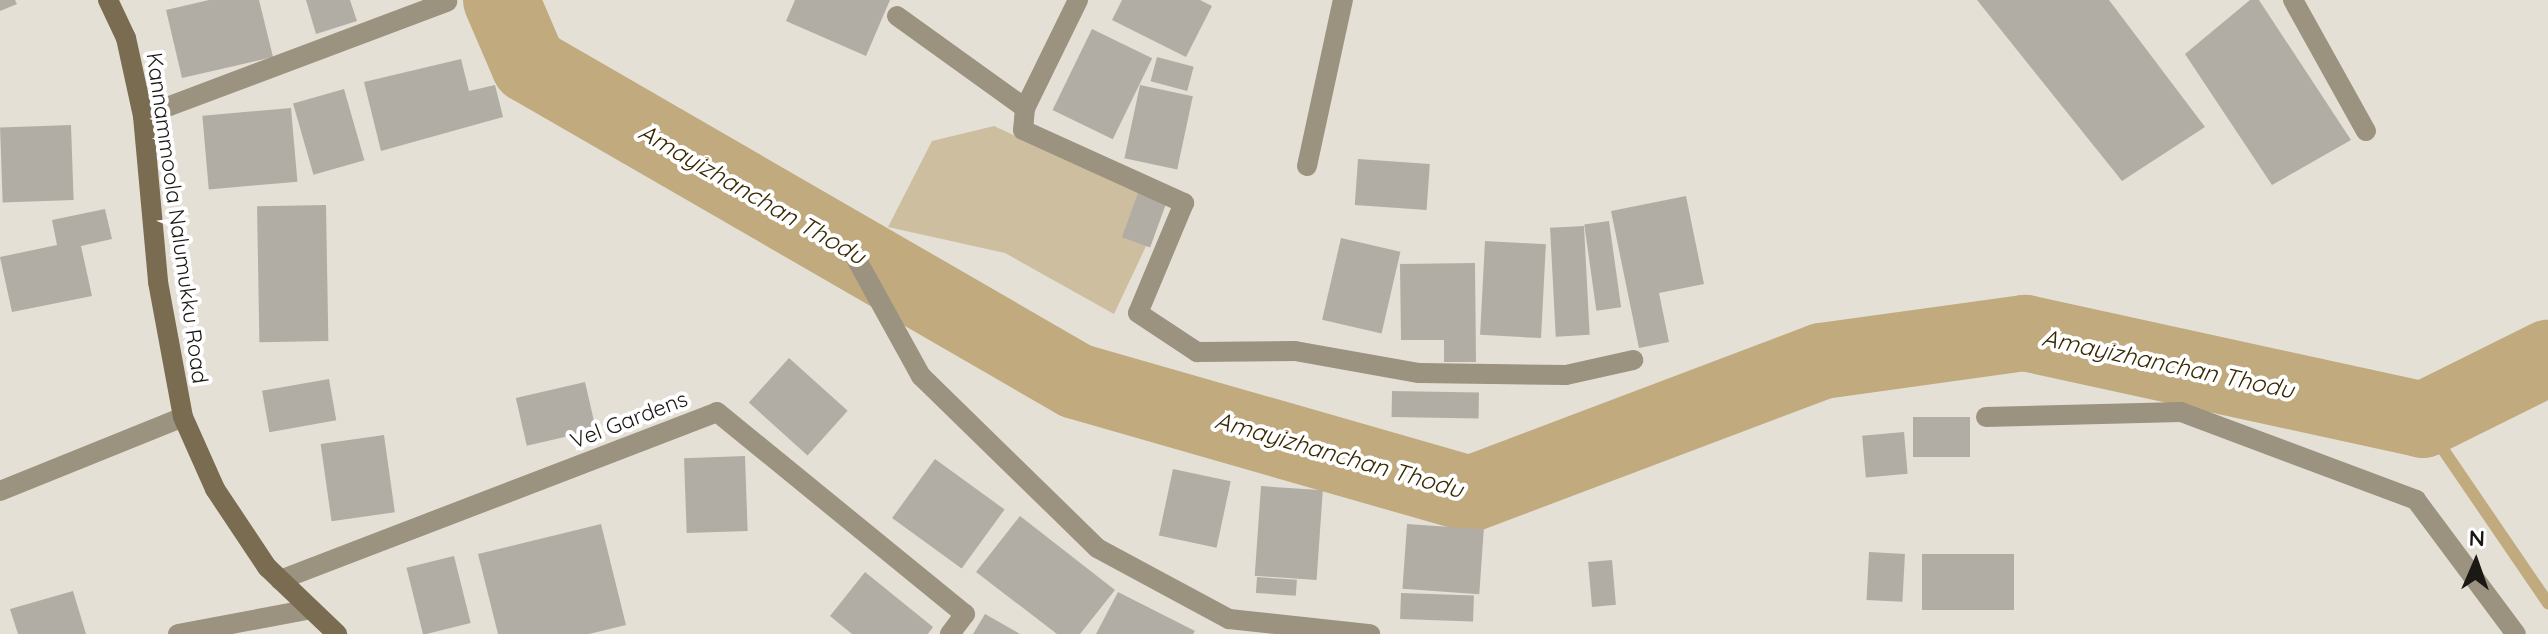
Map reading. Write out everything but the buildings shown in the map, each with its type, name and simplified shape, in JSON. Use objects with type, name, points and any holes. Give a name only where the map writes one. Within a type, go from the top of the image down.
[{"type":"main road","name":"Kannammoola Nalumukku Road","points":[[108,0],[126,38],[143,116],[158,282],[183,417],[215,489],[280,580],[337,634]]},
{"type":"street","points":[[1078,0],[1025,108],[1023,130],[1184,203],[1138,313],[1197,352],[1295,351],[1419,373],[1566,375],[1633,360]]},
{"type":"street","points":[[1307,166],[1343,0]]},
{"type":"street","points":[[2293,0],[2366,131]]},
{"type":"street","points":[[143,116],[447,2]]},
{"type":"street","points":[[897,16],[1025,108]]},
{"type":"street","points":[[853,253],[921,376],[1097,548],[1225,627],[1370,634]]},
{"type":"street","name":"Vel Gardens","points":[[280,580],[717,412],[965,614],[950,634]]},
{"type":"street","points":[[1986,417],[2181,412],[2416,500],[2516,634]]},
{"type":"street","points":[[0,491],[183,417]]},
{"type":"street","points":[[178,634],[311,609]]},
{"type":"shaded area","points":[[994,126],[1166,204],[1114,314],[1005,253],[888,227],[932,141]]},
{"type":"waterway","name":"Amayizhanchan Thodu","points":[[501,0],[529,65],[1076,381],[1470,494],[1822,361],[2025,333],[2423,420],[2548,358]]},
{"type":"waterway","points":[[2423,420],[2548,603]]}]
